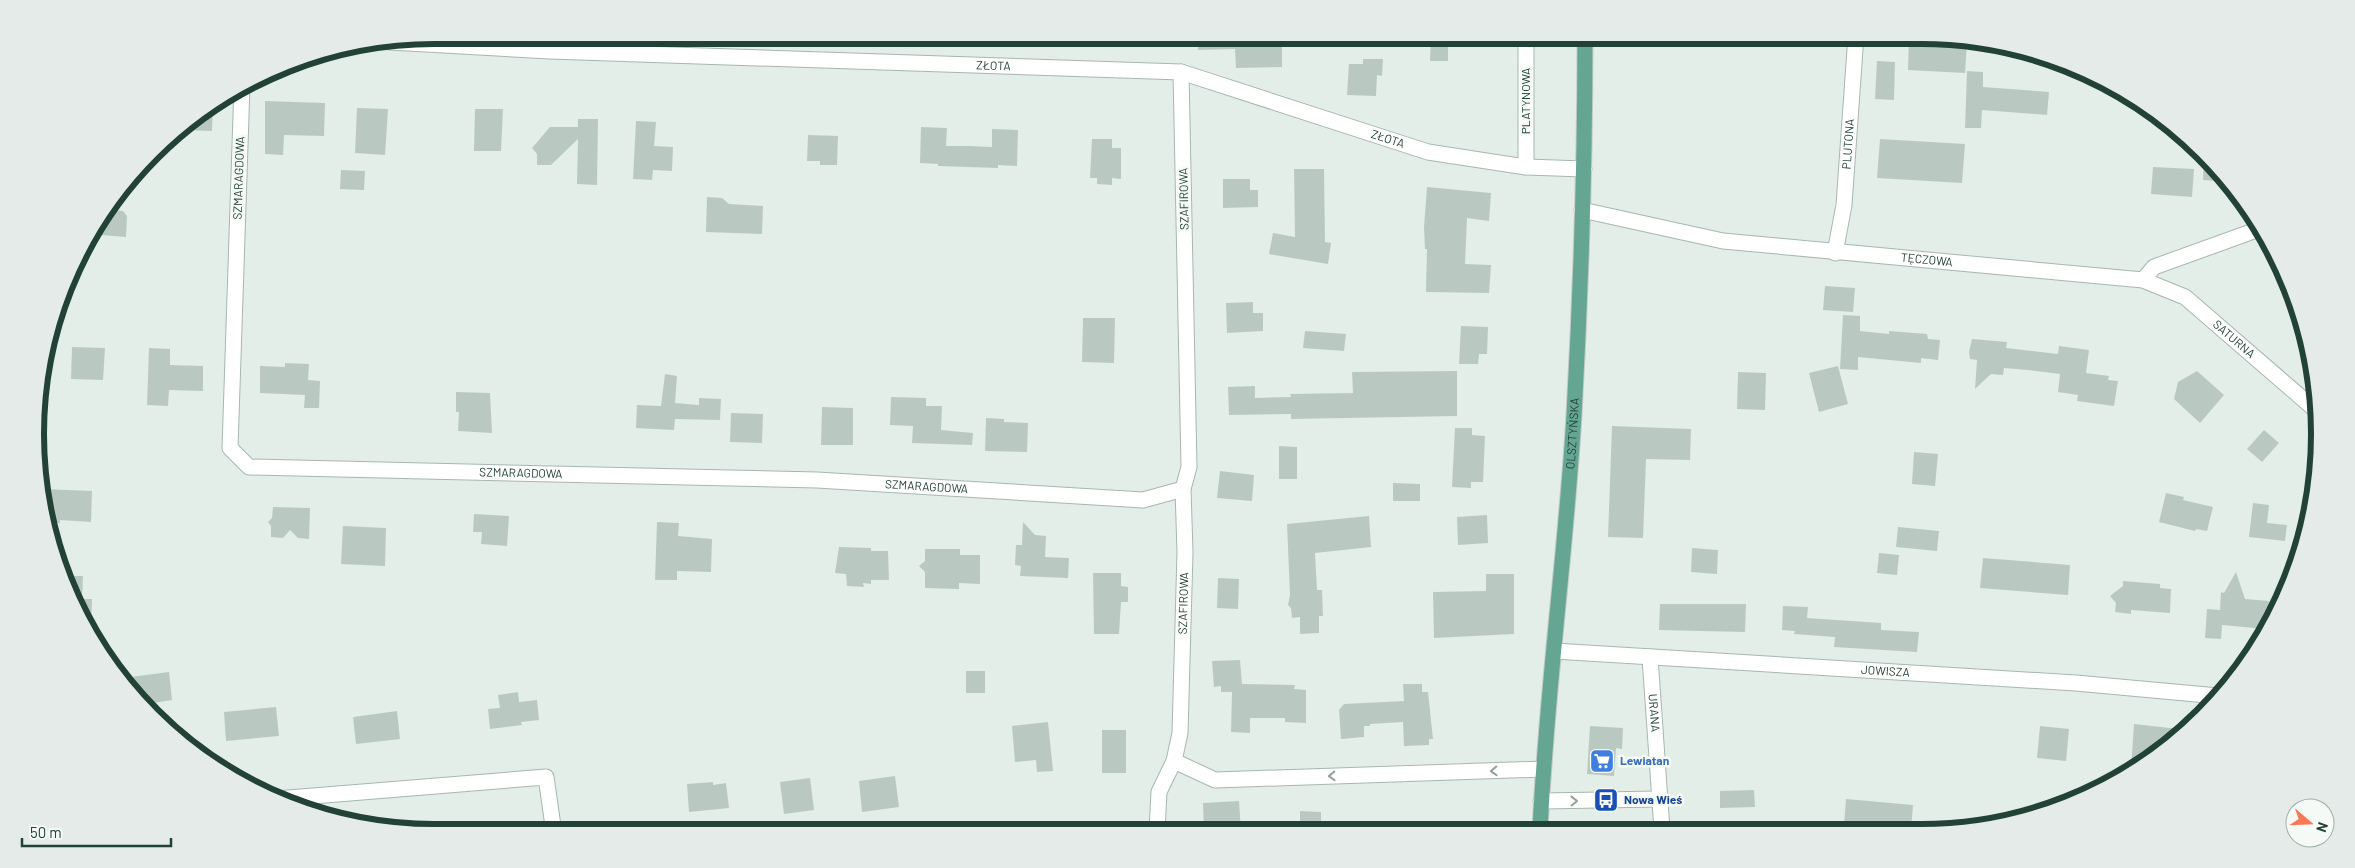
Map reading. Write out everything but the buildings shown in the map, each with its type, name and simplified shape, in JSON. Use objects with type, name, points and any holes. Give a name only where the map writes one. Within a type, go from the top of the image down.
[{"type":"main road","name":"OLSZTYŃSKA","points":[[1540,824],[1543,769],[1574,416],[1584,168],[1586,44]]},
{"type":"street","name":"ZŁOTA","points":[[429,44],[550,51],[1181,72],[1428,152],[1526,167],[1584,168]]},
{"type":"street","name":"PLATYNOWA","points":[[1526,44],[1526,167]]},
{"type":"street","name":"PLUTONA","points":[[1835,253],[1844,205],[1855,44]]},
{"type":"street","name":"SZAFIROWA","points":[[1157,824],[1159,792],[1174,761],[1180,733],[1185,552],[1183,489],[1189,467],[1181,72]]},
{"type":"street","name":"SZMARAGDOWA","points":[[242,95],[230,448],[249,467],[817,480],[1143,500],[1183,489]]},
{"type":"street","name":"TĘCZOWA","points":[[1582,210],[1723,241],[1835,253],[2143,280]]},
{"type":"street","points":[[2143,280],[2154,267],[2254,231]]},
{"type":"street","name":"SATURNA","points":[[2143,280],[2185,297],[2310,405]]},
{"type":"street","name":"JOWISZA","points":[[1554,651],[2076,683],[2210,695]]},
{"type":"street","name":"URANA","points":[[1650,657],[1661,824]]},
{"type":"street","points":[[1174,761],[1215,780],[1543,769]]},
{"type":"street","points":[[292,798],[546,777],[553,824]]},
{"type":"street","points":[[1541,802],[1659,799]]},
{"type":"place","name":"Lewiatan","points":[[1602,761]]},
{"type":"place","name":"Nowa Wieś","points":[[1606,800]]}]
